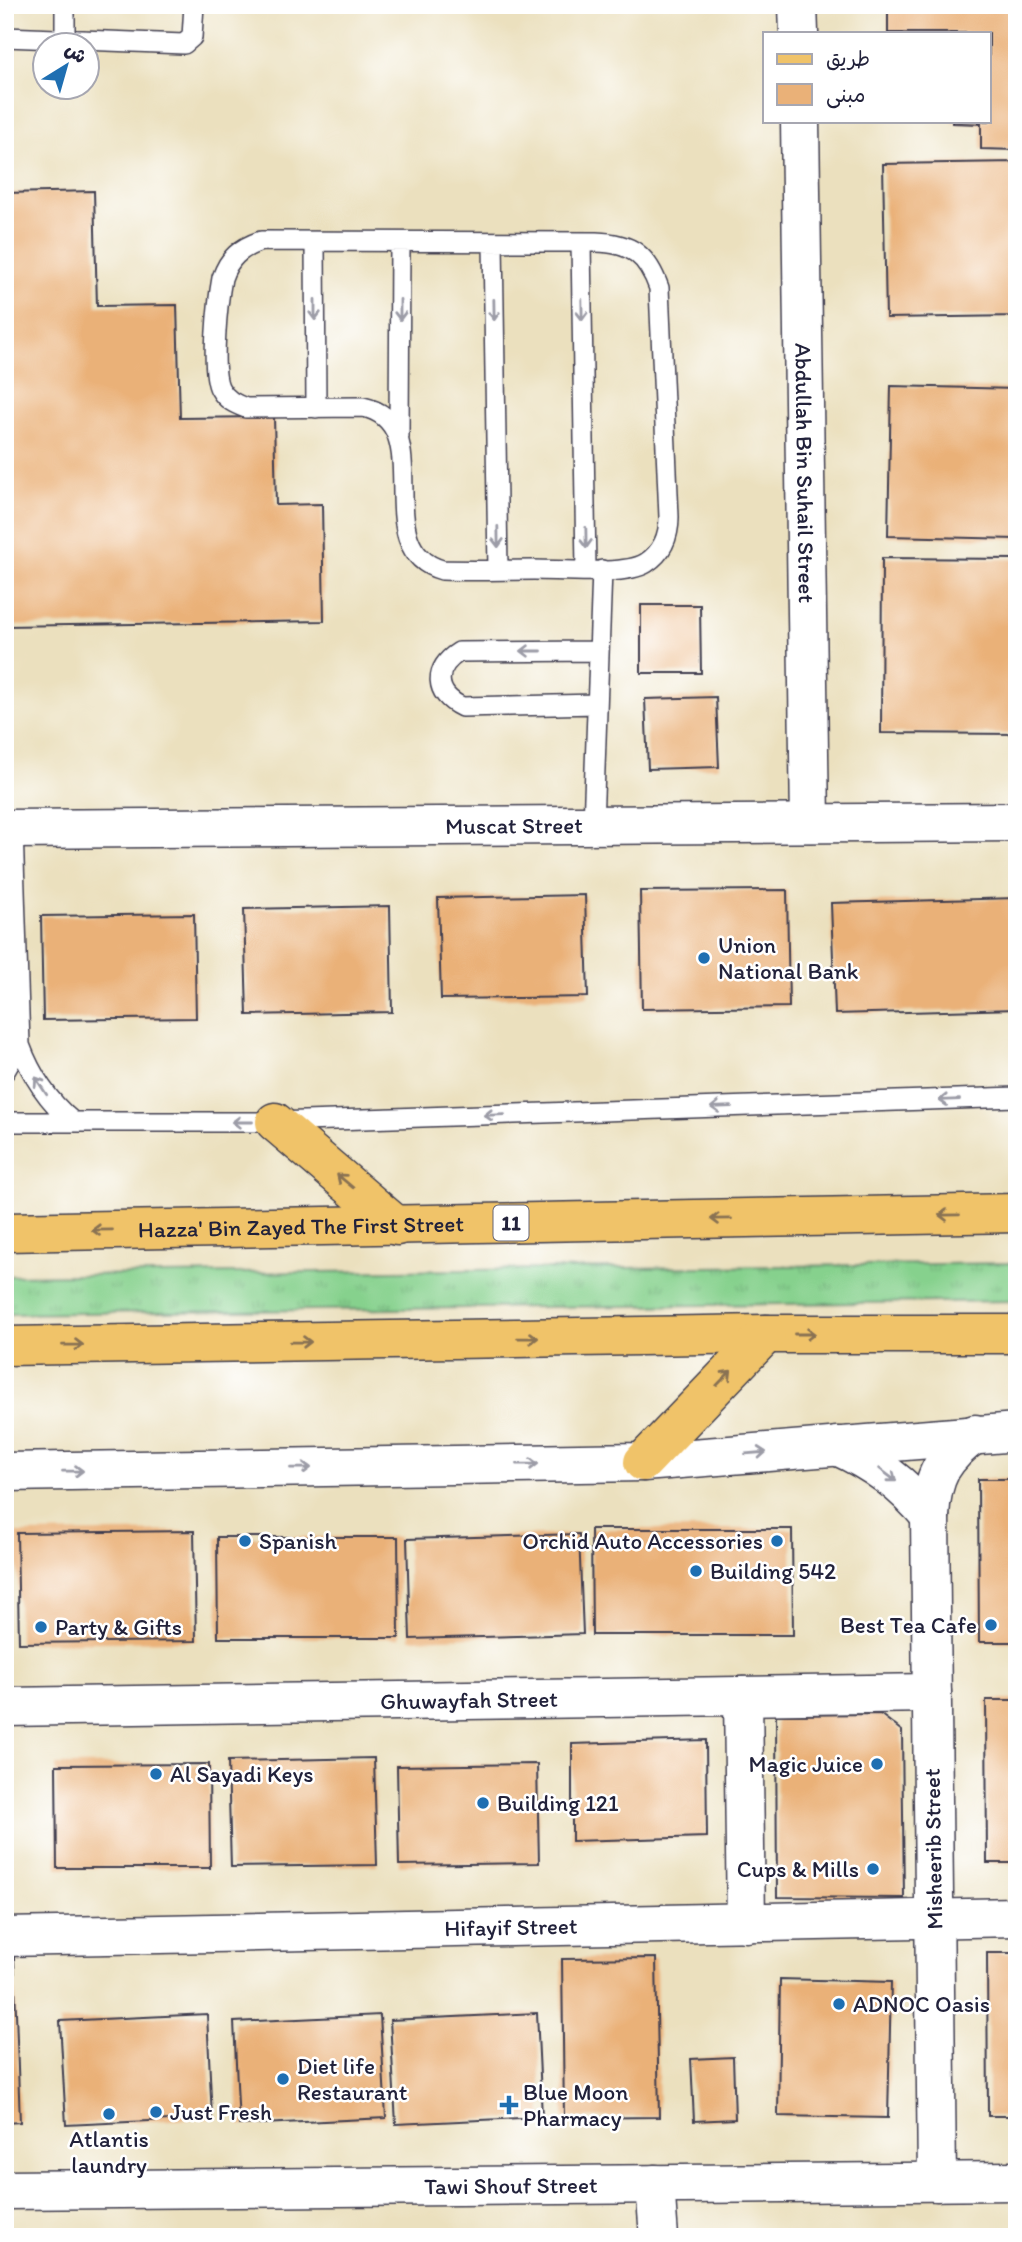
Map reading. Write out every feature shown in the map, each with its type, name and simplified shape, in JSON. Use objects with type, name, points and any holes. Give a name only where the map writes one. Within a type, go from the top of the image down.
[{"type":"main road","points":[[275,1122],[397,1226]]},
{"type":"main road","name":"Hazza' Bin Zayed The First Street","points":[[5,1232],[1017,1213]]},
{"type":"main road","points":[[643,1462],[766,1334]]},
{"type":"main road","points":[[5,1346],[766,1334],[1017,1335]]},
{"type":"street","points":[[798,5],[799,32]]},
{"type":"street","name":"Abdullah Bin Suhail Street","points":[[800,122],[810,823]]},
{"type":"street","name":"Muscat Street","points":[[9,829],[1017,822]]},
{"type":"street","points":[[5,1472],[643,1462],[1017,1432]]},
{"type":"street","name":"Misheerib Street","points":[[937,2182],[931,1491],[940,1468],[955,1448],[975,1434]]},
{"type":"street","points":[[837,1446],[864,1458],[888,1474],[911,1493],[930,1516]]},
{"type":"street","name":"Ghuwayfah Street","points":[[5,1707],[932,1693]]},
{"type":"street","points":[[743,1696],[746,1923]]},
{"type":"street","name":"Hifayif Street","points":[[5,1937],[1017,1917]]},
{"type":"street","name":"Tawi Shouf Street","points":[[5,2190],[1017,2181]]},
{"type":"street","points":[[655,2184],[659,2237]]},
{"type":"lane","points":[[65,5],[65,32]]},
{"type":"lane","points":[[102,41],[184,44],[192,37],[194,5]]},
{"type":"lane","points":[[5,37],[32,38]]},
{"type":"lane","points":[[399,439],[390,421],[373,409],[246,408],[226,397],[216,376],[219,293],[226,265],[235,253],[247,245],[261,241],[613,242],[630,248],[643,258],[653,272],[659,289],[669,531],[657,555],[633,568],[442,570],[432,567],[416,555],[407,537],[399,439],[400,242]]},
{"type":"lane","points":[[315,242],[316,408]]},
{"type":"lane","points":[[493,242],[498,570]]},
{"type":"lane","points":[[581,242],[599,651],[593,825]]},
{"type":"lane","points":[[597,704],[462,707],[451,702],[443,693],[440,681],[442,669],[448,659],[459,652],[599,651]]},
{"type":"lane","name":"Muscat Street","points":[[9,829],[20,1045],[26,1062],[46,1095],[72,1121]]},
{"type":"lane","points":[[5,1072],[20,1045]]},
{"type":"lane","points":[[5,1122],[275,1122],[1017,1097]]},
{"type":"green space","points":[[1017,1263],[1017,1301],[5,1314],[5,1276]]},
{"type":"building","points":[[888,5],[1017,5],[1017,150],[981,149],[981,124],[952,123],[990,122],[990,32],[888,32]]},
{"type":"building","points":[[1017,162],[1017,316],[886,318],[883,164]]},
{"type":"building","points":[[94,191],[97,306],[177,305],[180,418],[274,417],[276,505],[322,504],[324,621],[5,626],[5,193]]},
{"type":"building","points":[[891,386],[1017,389],[1017,539],[888,536]]},
{"type":"building","points":[[882,558],[1017,559],[1017,734],[881,733]]},
{"type":"building","points":[[641,605],[700,605],[701,673],[641,673]]},
{"type":"building","points":[[716,697],[719,767],[648,769],[645,699]]},
{"type":"building","points":[[787,890],[789,1007],[642,1009],[640,891]]},
{"type":"building","points":[[585,895],[588,997],[441,999],[438,898]]},
{"type":"building","points":[[1017,898],[1017,1009],[835,1014],[831,903]]},
{"type":"building","points":[[390,906],[392,1012],[247,1015],[244,909]]},
{"type":"building","points":[[194,914],[196,1018],[43,1020],[41,916]]},
{"type":"building","points":[[978,1479],[1017,1479],[1017,1642],[979,1642]]},
{"type":"building","points":[[591,1529],[792,1529],[793,1635],[592,1635]]},
{"type":"building","points":[[194,1531],[196,1641],[19,1643],[17,1533]]},
{"type":"building","points":[[579,1534],[583,1634],[410,1639],[407,1539]]},
{"type":"building","points":[[217,1537],[398,1537],[399,1638],[218,1638]]},
{"type":"building","points":[[986,1700],[1017,1700],[1017,1863],[987,1863]]},
{"type":"building","points":[[880,1714],[902,1731],[904,1898],[777,1897],[776,1715]]},
{"type":"building","points":[[706,1740],[707,1837],[572,1841],[572,1744]]},
{"type":"building","points":[[374,1758],[377,1865],[231,1867],[228,1761]]},
{"type":"building","points":[[209,1764],[210,1868],[57,1868],[56,1765]]},
{"type":"building","points":[[537,1764],[539,1863],[399,1865],[397,1766]]},
{"type":"building","points":[[987,1953],[1017,1953],[1017,2116],[988,2116]]},
{"type":"building","points":[[5,1958],[14,1958],[20,2122],[5,2123]]},
{"type":"building","points":[[656,1958],[659,2117],[564,2118],[562,1959]]},
{"type":"building","points":[[780,1979],[891,1982],[888,2118],[778,2116]]},
{"type":"building","points":[[537,2013],[542,2117],[396,2124],[390,2020]]},
{"type":"building","points":[[207,2014],[212,2118],[66,2125],[60,2021]]},
{"type":"building","points":[[380,2015],[386,2118],[239,2125],[234,2022]]},
{"type":"building","points":[[733,2057],[735,2119],[694,2121],[691,2059]]},
{"type":"place","name":"Union National Bank","points":[[704,958]]},
{"type":"place","name":"Spanish","points":[[245,1541]]},
{"type":"place","name":"Orchid Auto Accessories","points":[[777,1541]]},
{"type":"place","name":"Building 542","points":[[696,1571]]},
{"type":"place","name":"Best Tea Cafe","points":[[991,1625]]},
{"type":"place","name":"Party & Gifts","points":[[41,1627]]},
{"type":"place","name":"Magic Juice","points":[[877,1764]]},
{"type":"place","name":"Al Sayadi Keys","points":[[156,1774]]},
{"type":"place","name":"Building 121","points":[[483,1803]]},
{"type":"place","name":"Cups & Mills","points":[[873,1869]]},
{"type":"place","name":"ADNOC Oasis","points":[[839,2004]]},
{"type":"place","name":"Diet life Restaurant","points":[[283,2079]]},
{"type":"place","name":"Blue Moon Pharmacy","points":[[509,2105]]},
{"type":"place","name":"Just Fresh","points":[[156,2112]]},
{"type":"place","name":"Atlantis laundry","points":[[109,2114]]}]
